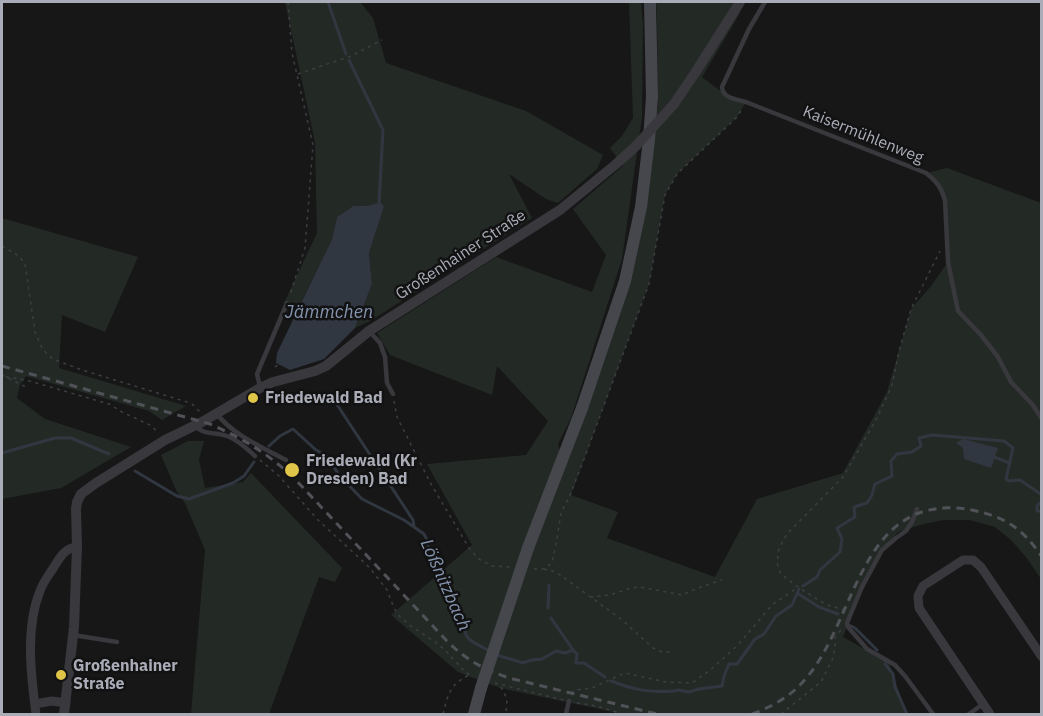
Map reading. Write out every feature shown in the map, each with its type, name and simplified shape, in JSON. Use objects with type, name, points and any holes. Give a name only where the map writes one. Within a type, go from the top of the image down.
[{"type":"main road","points":[[474,714],[528,548],[582,408],[625,281],[647,164],[652,97],[650,2]]},
{"type":"street","name":"Großenhainer Straße","points":[[65,709],[74,635],[76,509],[81,494],[165,440],[206,420],[260,388],[326,366],[369,331],[560,210],[636,146],[674,104],[740,2]]},
{"type":"street","points":[[65,709],[52,701],[36,709],[31,638],[40,589],[60,556],[71,548],[77,547]]},
{"type":"street","points":[[990,714],[919,608],[918,596],[922,586],[963,560],[973,560],[981,567],[1041,657]]},
{"type":"lane","name":"Kaisermühlenweg","points":[[765,2],[749,29],[722,87],[722,92],[726,96],[926,173],[936,181],[943,191],[947,212],[948,262],[958,311],[998,357],[1011,382],[1032,404],[1041,419]]},
{"type":"lane","points":[[260,388],[257,374],[287,303]]},
{"type":"lane","points":[[369,331],[380,343],[385,357],[387,383],[393,394]]},
{"type":"lane","points":[[216,413],[233,431],[286,460]]},
{"type":"lane","points":[[195,426],[203,432],[225,435],[233,439],[255,456]]},
{"type":"lane","points":[[917,509],[906,531],[882,550],[862,587],[847,623],[867,649],[895,665],[933,714]]},
{"type":"lane","points":[[74,635],[117,642]]},
{"type":"lane","points":[[566,700],[566,714]]},
{"type":"lane","points":[[969,714],[984,704]]},
{"type":"path","points":[[287,303],[305,248],[313,145],[292,53],[288,2]]},
{"type":"path","points":[[297,74],[351,56],[382,40]]},
{"type":"path","points":[[543,569],[552,563],[561,513],[570,495],[649,284],[665,195],[677,174],[737,117],[746,102]]},
{"type":"path","points":[[851,613],[830,606],[781,574],[777,563],[779,548],[787,534],[843,477],[877,417],[892,386],[898,351],[911,309],[947,237]]},
{"type":"path","points":[[2,246],[20,256],[25,264],[35,332],[46,354],[82,370],[192,404],[206,420]]},
{"type":"path","points":[[275,367],[280,363]]},
{"type":"path","points":[[2,375],[26,387]]},
{"type":"path","points":[[6,377],[26,380],[109,404],[152,426],[165,440]]},
{"type":"path","points":[[393,394],[397,417],[431,484],[469,548],[478,559],[492,566],[512,567]]},
{"type":"path","points":[[255,456],[279,476],[318,520],[369,567],[387,590],[400,617],[445,650],[470,675],[453,685],[443,714]]},
{"type":"path","points":[[286,460],[299,470],[296,476]]},
{"type":"path","points":[[533,568],[556,572],[621,619],[653,648],[662,652],[672,652]]},
{"type":"path","points":[[589,597],[610,595],[640,587],[682,595],[722,580]]},
{"type":"path","points":[[566,700],[576,690],[592,688],[625,673],[666,682],[692,683],[738,645],[772,605],[798,587]]},
{"type":"path","points":[[781,714],[821,682],[833,658],[835,637],[839,631],[848,627]]},
{"type":"path","points":[[506,714],[507,699],[501,685],[588,706],[597,706],[622,714]]},
{"type":"shaded area","points":[[285,2],[360,2],[373,18],[386,63],[526,111],[603,155],[597,169],[558,203],[546,199],[509,174],[532,218],[370,321],[355,328],[372,284],[369,253],[384,207],[381,202],[368,206],[353,206],[337,217],[332,239],[295,315],[284,303],[317,233],[315,142]]},
{"type":"shaded area","points":[[629,2],[641,2],[642,117],[622,259],[571,418],[558,444],[564,467],[644,212],[658,106],[656,2],[735,2],[740,13],[702,77],[722,92],[746,102],[737,117],[677,174],[665,195],[649,284],[571,495],[618,512],[607,538],[715,577],[757,499],[843,473],[887,392],[911,309],[948,262],[943,191],[926,173],[947,168],[1041,203],[1041,579],[1011,540],[995,527],[970,520],[943,520],[898,532],[879,555],[843,637],[889,663],[907,714],[623,714],[500,688],[458,672],[391,615],[472,545],[427,464],[526,455],[548,421],[497,366],[492,395],[390,355],[377,333],[496,257],[592,292],[606,255],[573,209],[623,166],[610,148],[622,136],[633,118]]},
{"type":"shaded area","points":[[2,218],[138,257],[105,332],[62,315],[59,368],[186,406],[162,420],[149,411],[26,376],[20,385],[17,398],[45,419],[131,447],[61,488],[2,499]]},
{"type":"shaded area","points":[[188,441],[204,441],[199,460],[205,488],[243,482],[251,473],[342,568],[335,582],[319,577],[269,714],[191,714],[205,550],[161,455]]},
{"type":"water","name":"Jämmchen","points":[[381,202],[384,207],[369,253],[372,284],[355,328],[324,359],[290,370],[276,363],[277,353],[332,239],[337,217],[353,206],[367,206]]},
{"type":"water","points":[[963,439],[998,448],[991,468],[964,459],[963,448],[956,443]]},
{"type":"waterway","points":[[328,2],[346,54]]},
{"type":"waterway","points":[[349,60],[383,130],[377,206]]},
{"type":"waterway","points":[[330,394],[413,520],[414,526]]},
{"type":"waterway","name":"Lößnitzbach","points":[[269,446],[280,436],[293,429],[316,450],[327,456],[339,475],[362,499],[404,520],[424,534],[428,542],[428,551],[434,553],[462,617],[467,637],[490,651]]},
{"type":"waterway","name":"Lößnitzbach","points":[[803,586],[817,577],[820,570],[840,552],[842,539],[837,528],[855,517],[854,507],[867,503],[875,484],[892,476],[891,461],[897,454],[912,452],[921,446],[919,438],[932,435],[1004,441],[1013,448],[1006,479],[1020,480],[1042,495]]},
{"type":"waterway","name":"Lößnitzbach","points":[[2,453],[55,438],[71,438],[109,454]]},
{"type":"waterway","points":[[991,456],[1010,463]]},
{"type":"waterway","name":"Lößnitzbach","points":[[135,471],[177,496],[189,499],[233,483],[244,476],[254,462]]},
{"type":"waterway","name":"Lößnitzbach","points":[[1042,501],[1037,506],[1037,511],[1042,511]]},
{"type":"waterway","points":[[548,608],[549,585]]},
{"type":"waterway","name":"Lößnitzbach","points":[[611,681],[635,689],[657,692],[678,690],[689,692],[722,686],[729,664],[737,664],[755,639],[764,634],[776,616],[792,605],[799,589]]},
{"type":"waterway","points":[[797,593],[819,607],[838,614]]},
{"type":"waterway","points":[[551,618],[573,650]]},
{"type":"waterway","points":[[849,625],[877,650]]},
{"type":"waterway","name":"Lößnitzbach","points":[[496,654],[522,663],[542,659],[556,651],[565,653],[573,650],[577,654],[576,663],[584,663],[605,677]]},
{"type":"waterway","points":[[885,664],[893,674],[895,687],[907,714]]},
{"type":"railway","points":[[2,366],[210,424],[233,435],[264,453],[293,477],[446,640],[468,658],[509,678],[657,714]]},
{"type":"railway","points":[[752,714],[783,699],[808,676],[825,651],[867,563],[885,538],[907,519],[935,509],[972,510],[995,516],[1020,532],[1042,557]]},
{"type":"place","name":"Friedewald Bad","points":[[253,398]]},
{"type":"place","name":"Friedewald (Kr Dresden) Bad","points":[[292,470]]},
{"type":"place","name":"Großenhainer Straße","points":[[61,675]]}]
